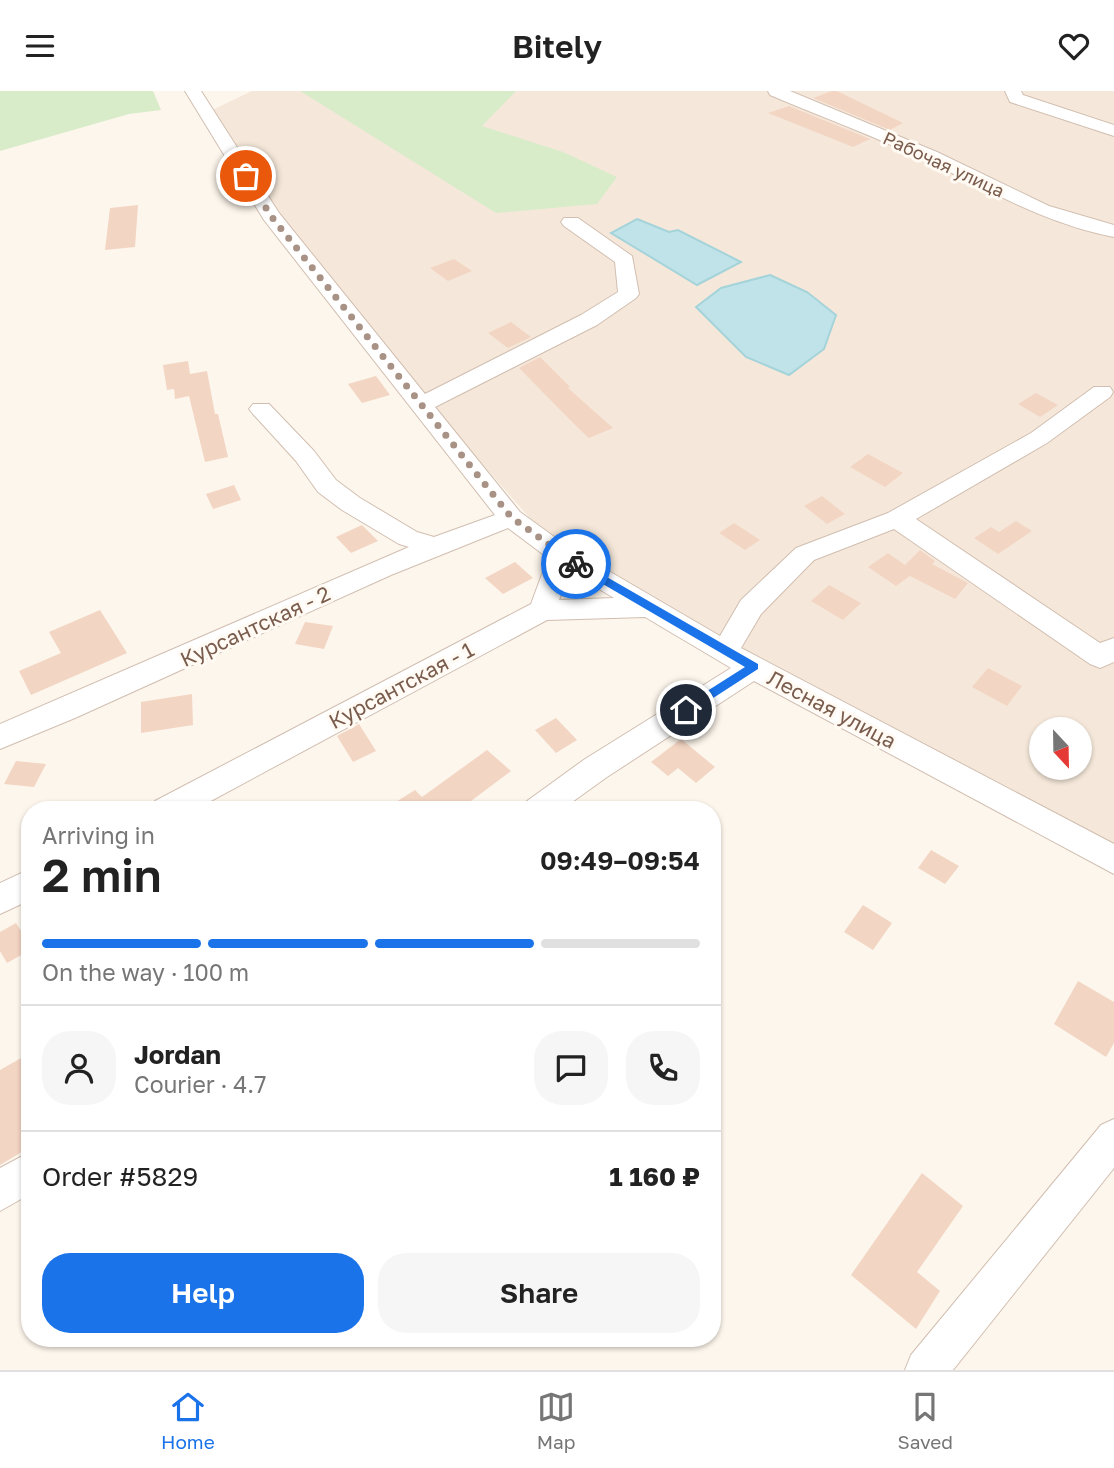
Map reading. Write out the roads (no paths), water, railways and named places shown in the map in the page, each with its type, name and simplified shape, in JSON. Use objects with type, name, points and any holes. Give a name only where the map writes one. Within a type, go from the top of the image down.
[{"type":"street","name":"Лесная улица","points":[[193,91],[271,216],[511,517],[562,555],[725,652],[1114,860]]},
{"type":"street","name":"Рабочая улица","points":[[776,91],[932,156],[1060,219],[1084,227],[1114,231]]},
{"type":"street","points":[[1015,95],[1114,131]]},
{"type":"street","points":[[420,405],[589,320],[629,295],[625,260],[571,222]]},
{"type":"street","points":[[725,652],[751,607],[806,554],[897,519],[1039,438],[1102,392]]},
{"type":"street","points":[[261,409],[305,456],[327,486],[351,504],[408,538],[432,545]]},
{"type":"street","name":"Курсантская - 2","points":[[0,737],[100,697],[432,545],[511,517]]},
{"type":"street","points":[[897,519],[1100,657],[1114,648]]},
{"type":"street","points":[[542,610],[562,555]]},
{"type":"street","name":"Курсантская - 1","points":[[183,801],[542,610],[649,607]]},
{"type":"street","points":[[550,801],[596,768],[754,667]]},
{"type":"street","points":[[0,899],[21,888]]},
{"type":"street","points":[[926,1370],[1114,1138]]},
{"type":"street","points":[[0,1191],[21,1177]]},
{"type":"water","points":[[637,219],[669,232],[678,230],[741,262],[697,285],[611,233]]},
{"type":"water","points":[[770,275],[807,292],[836,315],[824,349],[789,375],[746,357],[696,307],[721,288]]}]
